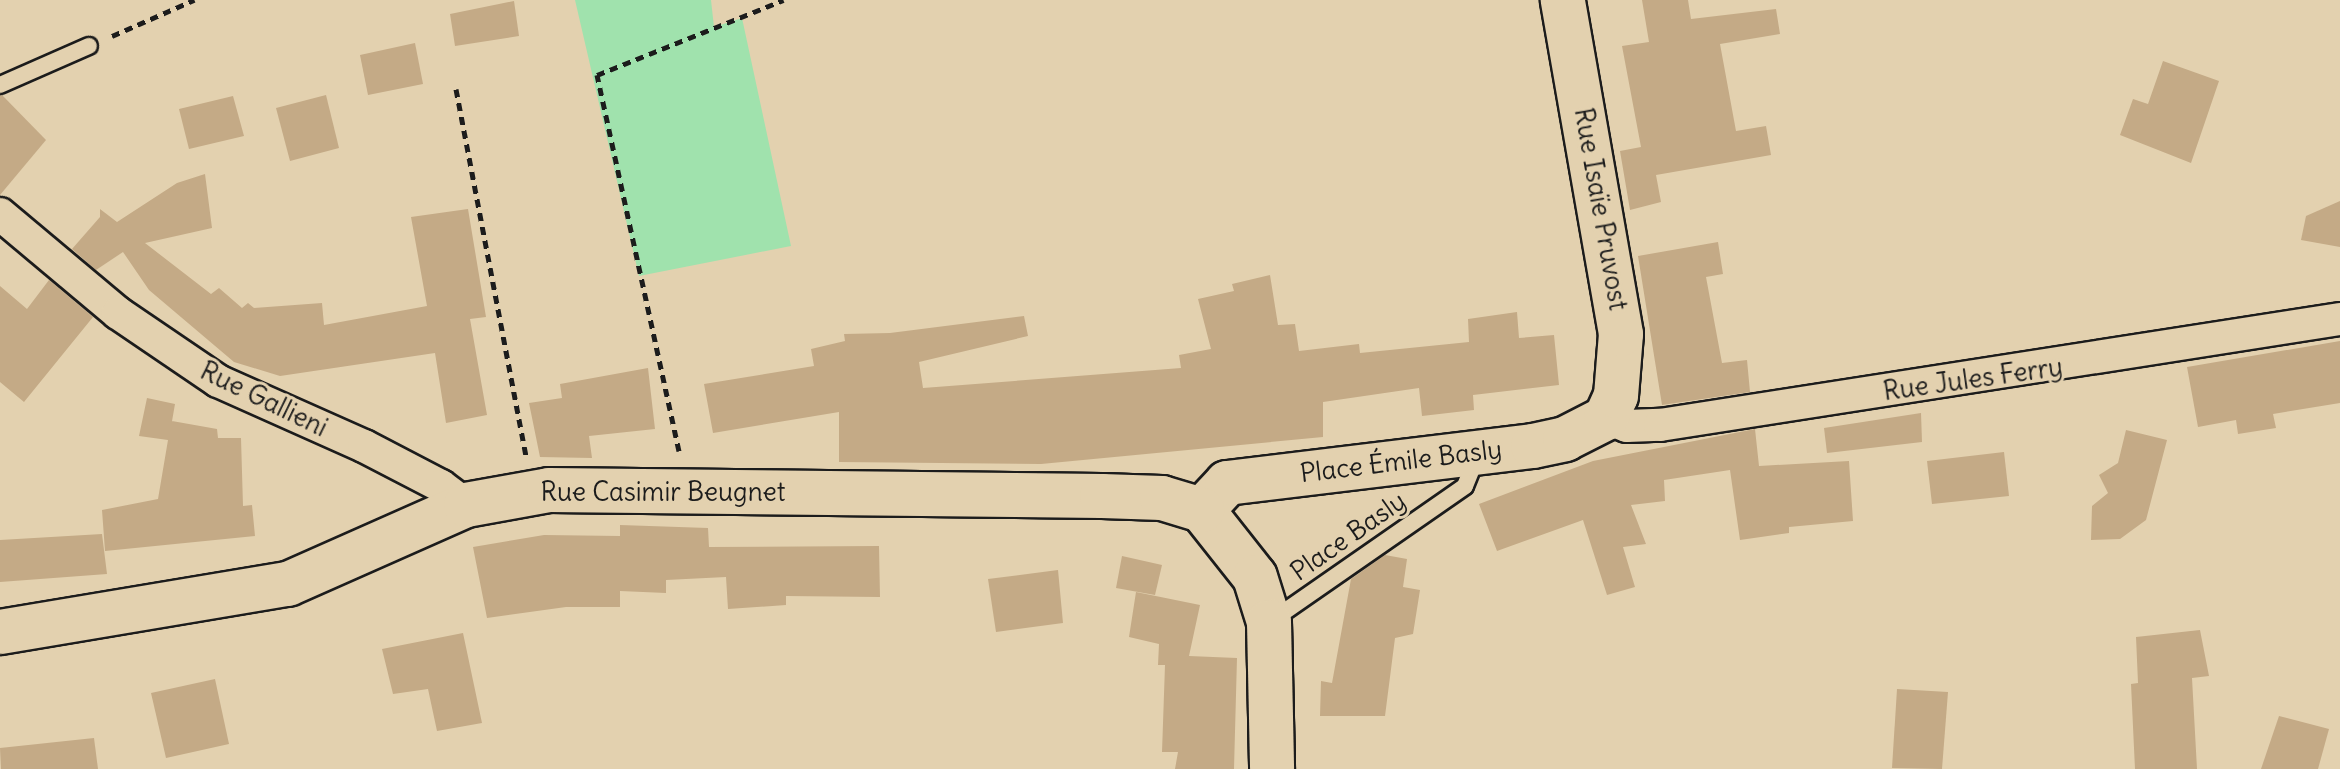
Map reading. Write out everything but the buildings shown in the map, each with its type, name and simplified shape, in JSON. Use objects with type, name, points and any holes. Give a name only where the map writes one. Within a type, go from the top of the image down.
[{"type":"street","name":"Rue Isaïe Pruvost","points":[[1563,0],[1621,334],[1616,396],[1606,418]]},
{"type":"street","name":"Rue Gallieni","points":[[0,214],[118,313],[218,381],[364,446],[441,486],[466,505]]},
{"type":"street","name":"Rue Jules Ferry","points":[[1606,418],[1627,426],[1660,425],[2340,319]]},
{"type":"street","name":"Place Émile Basly","points":[[1202,510],[1227,483],[1565,439],[1606,418]]},
{"type":"street","name":"Rue Casimir Beugnet","points":[[0,632],[288,584],[466,505],[533,492],[1102,496],[1162,498],[1202,510]]},
{"type":"street","points":[[1202,510],[1255,577],[1269,622],[1272,769]]},
{"type":"lane","points":[[0,85],[89,46]]},
{"type":"lane","name":"Place Basly","points":[[1269,622],[1465,486],[1479,451]]},
{"type":"path","points":[[89,46],[194,0]]},
{"type":"path","points":[[689,491],[597,75],[784,0]]},
{"type":"path","points":[[456,89],[533,492]]},
{"type":"green space","points":[[575,0],[711,0],[714,27],[742,18],[791,246],[639,276]]}]
